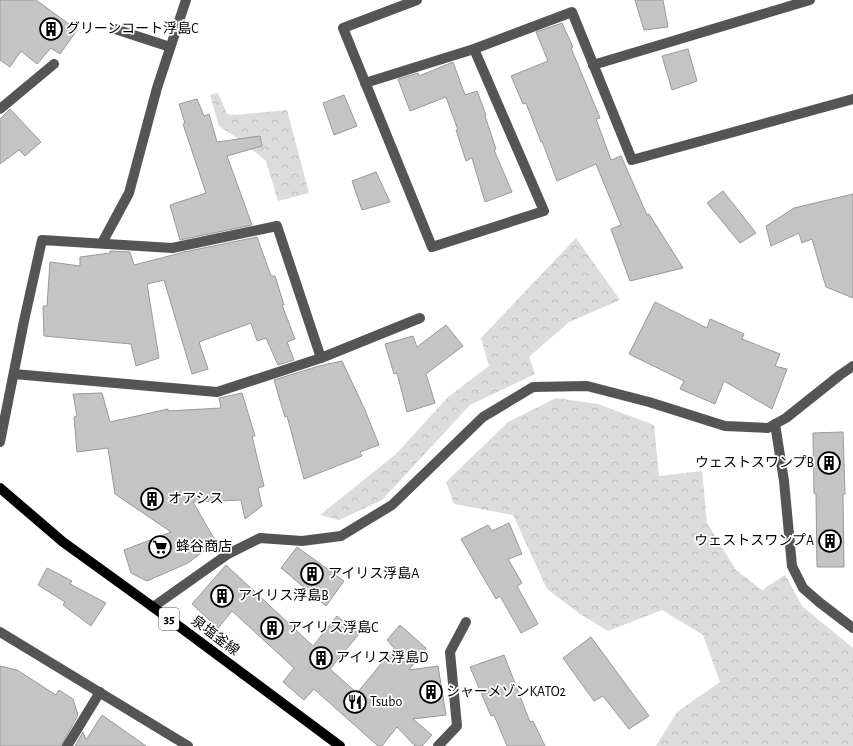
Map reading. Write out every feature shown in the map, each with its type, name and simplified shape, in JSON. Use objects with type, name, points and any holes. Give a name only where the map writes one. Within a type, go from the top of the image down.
[{"type":"main road","name":"泉塩釜線","points":[[0,488],[63,542],[340,746]]},
{"type":"street","points":[[102,244],[129,193],[157,88],[186,0]]},
{"type":"street","points":[[416,0],[343,28],[432,247],[544,211],[474,48]]},
{"type":"street","points":[[593,65],[810,0]]},
{"type":"street","points":[[365,83],[474,48],[572,12],[632,160],[853,99]]},
{"type":"street","points":[[115,28],[170,47]]},
{"type":"street","points":[[0,108],[54,64]]},
{"type":"street","points":[[0,442],[42,240],[172,248],[277,226],[321,358]]},
{"type":"street","points":[[14,374],[217,392],[321,358],[420,318]]},
{"type":"street","points":[[153,607],[228,554],[260,538],[302,541],[341,536],[392,505],[483,417],[533,387],[587,386],[649,402],[725,426],[768,428],[786,418],[853,366]]},
{"type":"street","points":[[775,424],[784,481],[792,566],[803,588],[853,628]]},
{"type":"street","points":[[438,746],[457,726],[450,652],[466,622]]},
{"type":"street","points":[[0,632],[188,746]]},
{"type":"street","points":[[67,746],[100,692]]},
{"type":"green space","points":[[218,93],[227,114],[235,115],[287,110],[309,193],[278,201],[266,161],[240,140],[219,126],[210,95]]},
{"type":"green space","points":[[576,238],[620,300],[569,322],[529,357],[535,374],[470,405],[382,500],[339,520],[320,515],[396,454],[448,397],[489,366],[481,338]]},
{"type":"green space","points":[[556,398],[598,404],[654,425],[659,476],[702,471],[707,523],[736,570],[762,590],[785,575],[802,606],[853,648],[853,746],[656,746],[677,712],[720,682],[703,635],[662,610],[608,631],[580,614],[547,589],[513,515],[454,504],[446,482],[508,422]]},
{"type":"building","points":[[0,0],[36,0],[77,30],[60,54],[51,48],[37,64],[21,51],[10,67],[0,60]]},
{"type":"building","points":[[635,0],[663,0],[668,27],[644,30]]},
{"type":"building","points":[[562,23],[573,47],[571,48],[600,118],[596,119],[611,160],[621,156],[647,215],[649,214],[683,268],[630,281],[611,229],[621,225],[596,164],[557,181],[526,103],[523,104],[511,76],[548,61],[536,32]]},
{"type":"building","points":[[688,49],[697,81],[672,90],[662,56]]},
{"type":"building","points":[[453,62],[465,95],[477,91],[496,149],[494,150],[512,192],[485,202],[472,158],[466,161],[456,130],[458,130],[446,97],[410,111],[398,79],[418,73],[419,76]]},
{"type":"building","points":[[344,95],[357,126],[334,135],[323,103]]},
{"type":"building","points":[[197,99],[204,116],[209,114],[217,142],[260,136],[262,146],[227,156],[252,225],[180,240],[170,205],[206,193],[183,124],[185,123],[179,104]]},
{"type":"building","points":[[10,109],[41,142],[25,156],[19,150],[0,164],[0,119]]},
{"type":"building","points":[[376,172],[390,202],[362,210],[352,181]]},
{"type":"building","points":[[723,191],[756,233],[740,243],[707,203]]},
{"type":"building","points":[[853,194],[853,298],[826,287],[812,239],[802,243],[799,233],[771,246],[766,226],[794,208]]},
{"type":"building","points":[[257,237],[271,276],[275,276],[284,305],[282,305],[295,339],[287,342],[294,360],[278,365],[266,338],[257,341],[251,323],[199,342],[208,369],[192,374],[164,280],[147,284],[159,358],[136,366],[131,344],[44,336],[43,306],[47,306],[50,262],[80,266],[80,257],[110,253],[110,251],[130,252],[134,265],[184,252]]},
{"type":"building","points":[[655,302],[707,328],[710,319],[744,334],[742,339],[780,354],[775,366],[787,369],[772,409],[724,381],[715,404],[680,389],[684,381],[629,354]]},
{"type":"building","points":[[446,325],[463,346],[426,374],[435,403],[407,412],[397,373],[394,374],[385,344],[413,336],[417,347]]},
{"type":"building","points":[[342,361],[365,410],[379,445],[360,452],[362,456],[304,479],[287,416],[285,417],[274,380],[319,366]]},
{"type":"building","points":[[102,393],[110,422],[168,409],[168,411],[221,408],[219,398],[242,393],[255,436],[252,436],[264,486],[258,488],[262,506],[245,519],[241,500],[193,502],[216,542],[188,563],[147,581],[131,573],[124,550],[171,532],[115,494],[108,448],[77,452],[74,417],[77,416],[73,394]]},
{"type":"building","points":[[843,432],[845,494],[843,494],[844,567],[817,567],[813,433]]},
{"type":"building","points":[[509,523],[522,554],[508,559],[522,583],[517,586],[538,624],[521,633],[500,596],[496,599],[461,539],[488,525],[492,531]]},
{"type":"building","name":"アイリス浮島A","points":[[297,547],[344,581],[326,606],[281,568]]},
{"type":"building","points":[[226,565],[313,646],[337,616],[359,634],[330,669],[357,693],[394,648],[387,640],[400,625],[426,648],[409,670],[438,666],[446,715],[413,719],[432,735],[422,746],[415,746],[397,727],[382,746],[378,746],[314,689],[304,700],[283,682],[294,668],[232,611],[218,628],[192,604]]},
{"type":"building","points":[[47,568],[72,581],[70,584],[106,603],[91,626],[63,605],[65,602],[38,585]]},
{"type":"building","points":[[591,637],[649,716],[629,729],[603,696],[594,701],[563,658]]},
{"type":"building","points":[[504,655],[530,722],[533,721],[545,746],[507,746],[494,715],[491,716],[470,667]]},
{"type":"building","points":[[0,666],[17,670],[56,695],[59,690],[73,699],[78,715],[61,746],[0,746]]},
{"type":"building","points":[[102,715],[146,746],[75,746],[83,732],[86,740]]},
{"type":"place","name":"グリーンコート浮島C","points":[[51,29]]},
{"type":"place","name":"ウェストスワンプB","points":[[829,463]]},
{"type":"place","name":"オアシス","points":[[152,499]]},
{"type":"place","name":"ウェストスワンプA","points":[[830,541]]},
{"type":"place","name":"蜂谷商店","points":[[160,547]]},
{"type":"place","name":"アイリス浮島A","points":[[312,574]]},
{"type":"place","name":"アイリス浮島B","points":[[222,596]]},
{"type":"place","name":"アイリス浮島C","points":[[272,628]]},
{"type":"place","name":"アイリス浮島D","points":[[321,658]]},
{"type":"place","name":"シャーメゾンKATO2","points":[[431,692]]},
{"type":"place","name":"Tsubo","points":[[355,702]]}]
